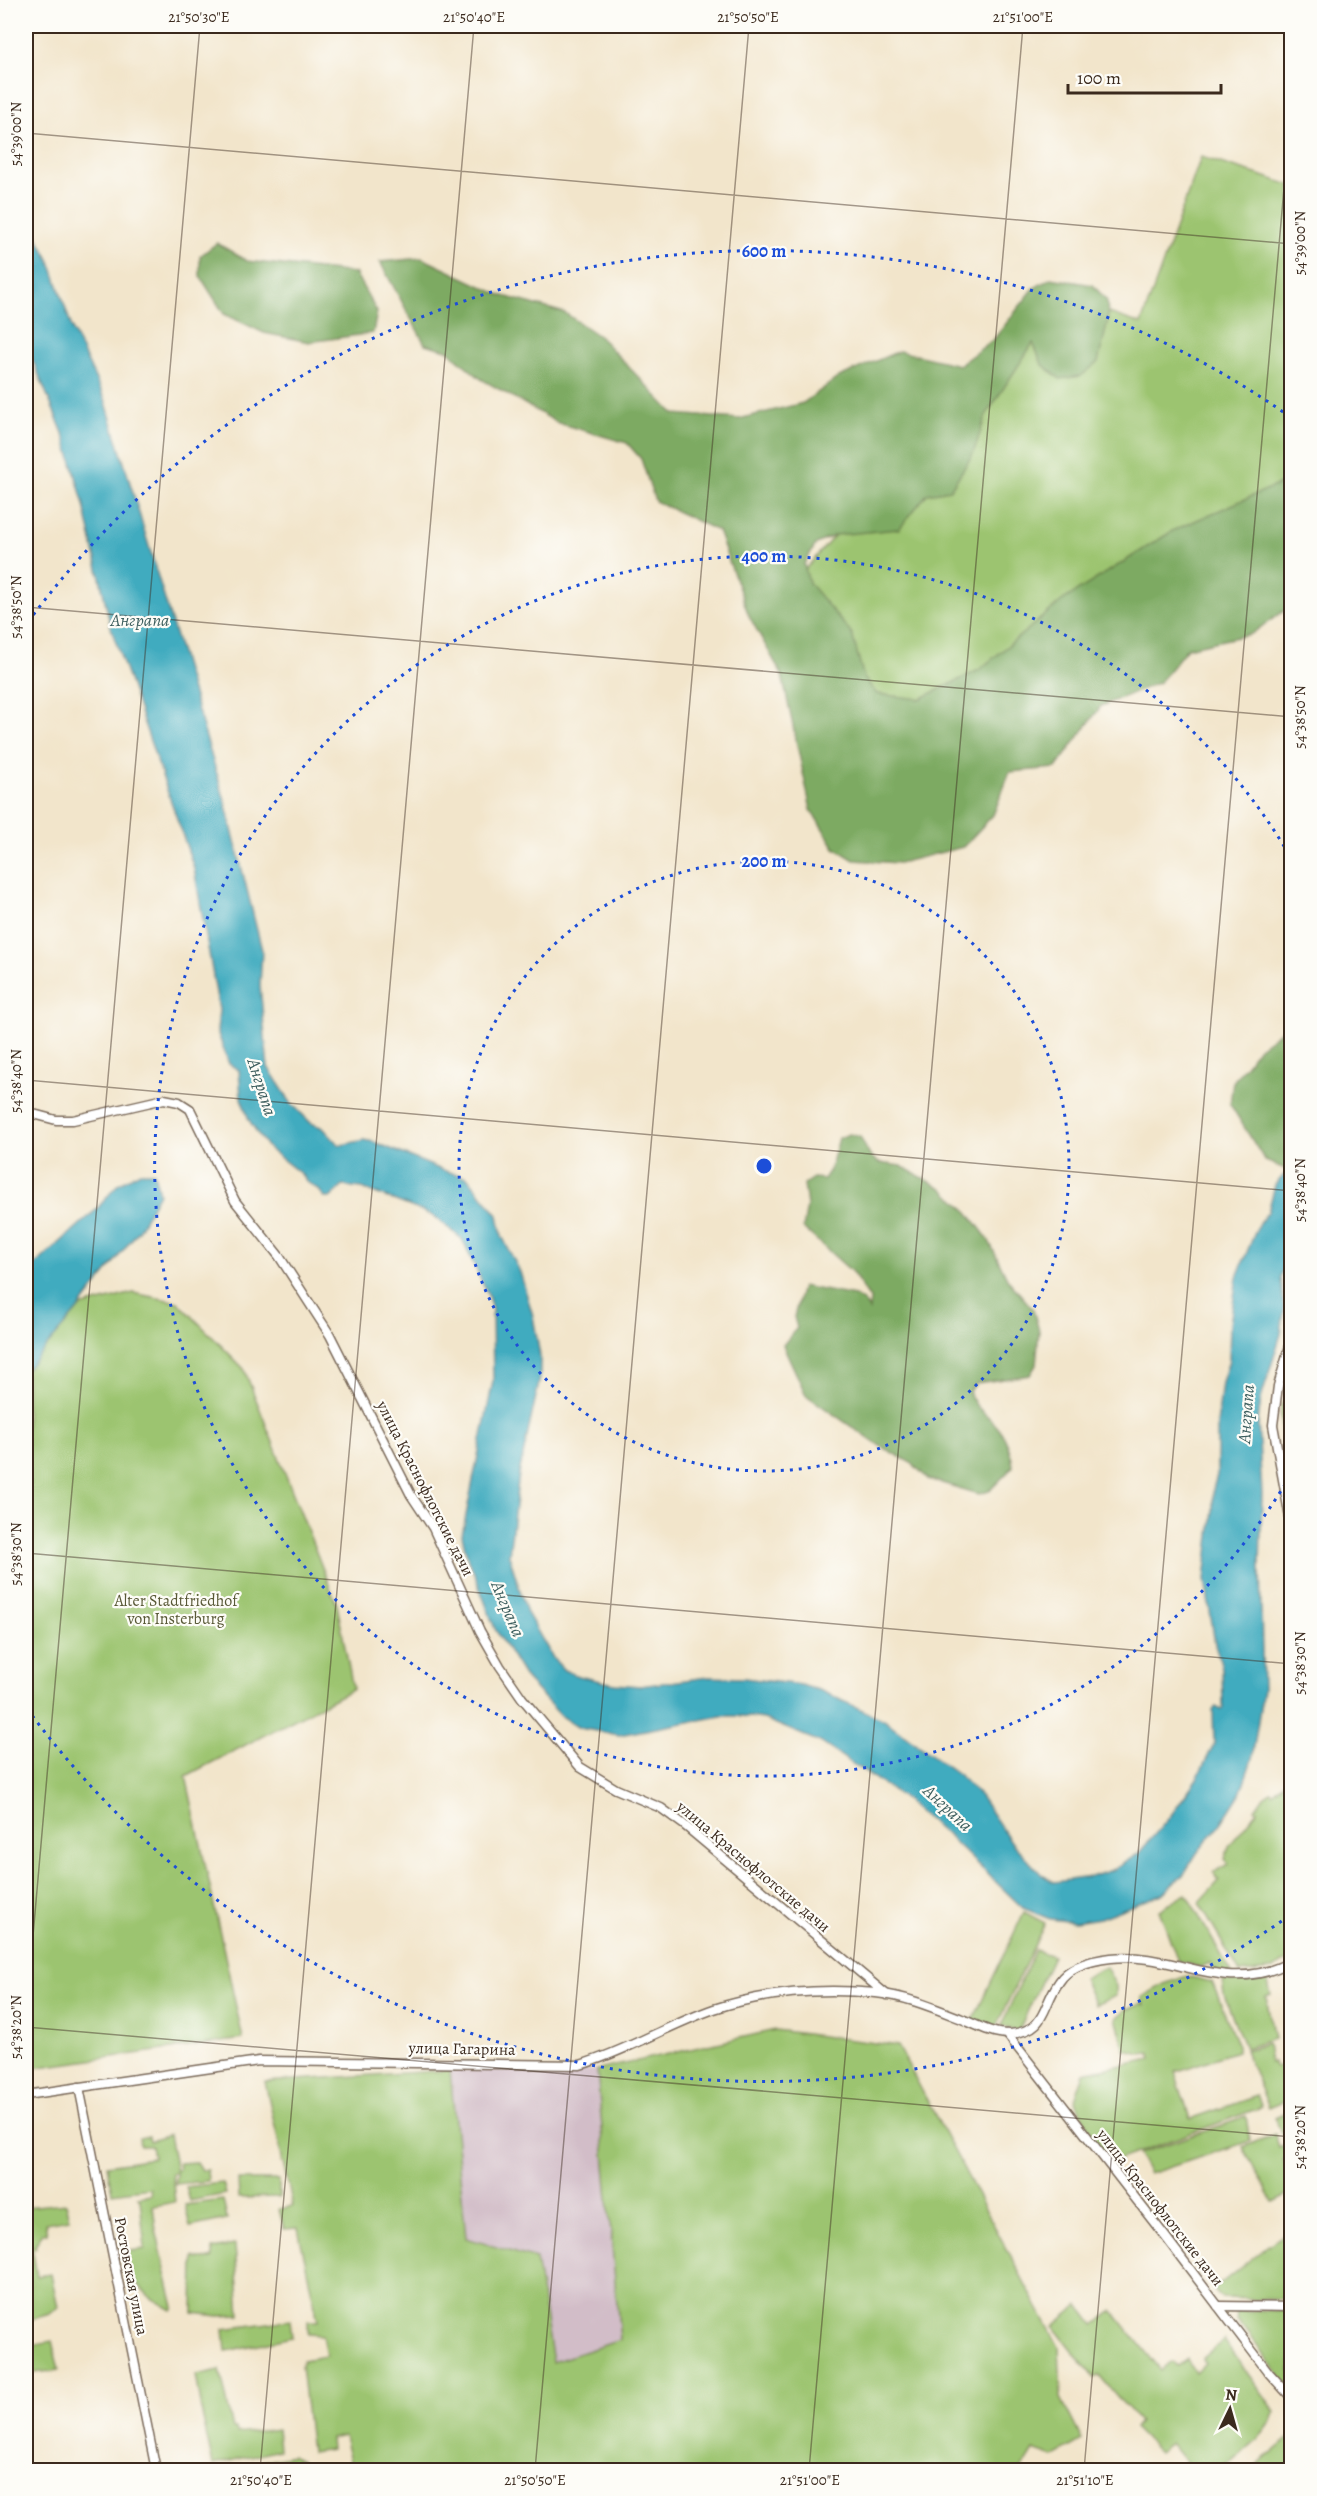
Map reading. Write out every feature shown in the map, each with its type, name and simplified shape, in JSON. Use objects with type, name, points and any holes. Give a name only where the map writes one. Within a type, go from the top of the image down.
[{"type":"street","name":"улица Краснофлотские дачи","points":[[26,1112],[56,1120],[73,1120],[164,1099],[179,1102],[190,1109],[236,1200],[279,1256],[330,1335],[411,1495],[433,1528],[480,1631],[500,1666],[522,1698],[580,1767],[616,1789],[661,1808],[683,1824],[888,1995],[927,2005],[984,2028],[1007,2034],[1269,2373],[1292,2398]]},
{"type":"street","points":[[1292,1339],[1278,1386],[1273,1425],[1292,1529]]},
{"type":"street","points":[[1007,2034],[1029,2030],[1041,2020],[1059,1981],[1074,1969],[1091,1961],[1134,1956],[1155,1959],[1202,1972],[1246,1976],[1263,1974],[1292,1961]]},
{"type":"street","name":"улица Гагарина","points":[[26,2095],[259,2061],[580,2065],[610,2055],[714,2009],[743,2002],[806,1991],[855,1991],[888,1995]]},
{"type":"street","name":"Ростовская улица","points":[[79,2087],[156,2470]]},
{"type":"street","points":[[1218,2306],[1292,2307]]},
{"type":"shaded area","points":[[450,2070],[597,2070],[620,2341],[553,2362],[536,2260],[466,2238],[437,2146]]},
{"type":"green space","points":[[1201,157],[1291,185],[1291,510],[872,748],[797,579],[1045,291],[1141,324]]},
{"type":"green space","points":[[217,243],[247,261],[355,273],[377,312],[373,333],[309,342],[264,333],[224,314],[200,276],[200,256]]},
{"type":"green space","points":[[422,258],[500,295],[565,313],[600,337],[674,414],[739,419],[803,403],[839,377],[899,351],[959,365],[994,339],[1034,288],[1051,278],[1093,285],[1107,301],[1108,321],[1098,362],[1081,376],[1060,379],[1042,364],[1033,343],[986,415],[973,454],[950,490],[927,494],[899,529],[835,535],[816,544],[804,564],[809,583],[852,634],[864,678],[877,694],[920,699],[979,670],[1063,600],[1174,530],[1291,479],[1291,606],[1251,634],[1187,648],[1160,682],[1101,706],[1056,768],[1010,772],[993,815],[963,847],[899,863],[854,860],[835,848],[811,810],[782,675],[749,616],[718,531],[655,501],[641,459],[627,443],[558,423],[481,379],[447,350],[425,344],[380,262]]},
{"type":"green space","points":[[1291,1024],[1291,1167],[1288,1170],[1265,1161],[1230,1104],[1233,1082],[1259,1047]]},
{"type":"green space","points":[[849,1134],[860,1137],[870,1156],[879,1163],[901,1166],[942,1188],[968,1212],[988,1239],[1008,1280],[1033,1309],[1039,1331],[1036,1365],[1030,1375],[977,1383],[969,1391],[976,1405],[1002,1433],[1013,1467],[989,1491],[979,1494],[928,1479],[913,1464],[875,1443],[806,1395],[783,1345],[797,1328],[794,1317],[802,1286],[855,1296],[864,1302],[869,1310],[870,1299],[852,1272],[803,1228],[807,1206],[804,1184],[813,1178],[824,1179],[830,1170],[839,1138]]},
{"type":"green space","name":"Alter Stadtfriedhof von Insterburg","points":[[133,1293],[178,1302],[244,1369],[337,1605],[353,1689],[186,1776],[243,2039],[26,2069],[26,1370],[80,1307]]},
{"type":"green space","points":[[1291,1398],[1291,1469],[1288,1472],[1281,1429],[1281,1405]]},
{"type":"green space","points":[[1285,1782],[1292,1793],[1291,1957],[1273,1970],[1240,1973],[1199,1903],[1219,1881],[1214,1872],[1228,1864],[1225,1859],[1229,1846],[1257,1811],[1255,1809],[1264,1796],[1271,1791],[1273,1793]]},
{"type":"green space","points":[[1186,1894],[1233,1975],[1217,1973],[1210,1963],[1200,1967],[1178,1961],[1159,1910]]},
{"type":"green space","points":[[1024,1912],[1045,1923],[995,2029],[973,2020]]},
{"type":"green space","points":[[1035,1950],[1053,1956],[1018,2032],[1001,2026]]},
{"type":"green space","points":[[1106,1967],[1116,1986],[1116,1996],[1095,2005],[1083,1978]]},
{"type":"green space","points":[[1187,1976],[1212,1982],[1237,2044],[1237,2051],[1175,2072],[1190,2119],[1257,2096],[1262,2107],[1115,2161],[1094,2141],[1075,2099],[1084,2073],[1152,2059],[1151,2053],[1141,2054],[1125,2050],[1116,2018],[1125,2010],[1142,2004],[1144,2007],[1142,1997],[1164,1984]]},
{"type":"green space","points":[[1267,1978],[1271,1995],[1266,1997],[1274,2039],[1245,2048],[1224,1995],[1222,1981],[1245,1982]]},
{"type":"green space","points":[[775,2030],[898,2046],[1059,2347],[1061,2398],[1082,2440],[1053,2457],[1033,2450],[1021,2470],[352,2470],[344,2436],[330,2439],[331,2449],[311,2452],[301,2366],[303,2360],[326,2356],[322,2335],[308,2334],[308,2321],[318,2321],[298,2228],[284,2229],[279,2209],[293,2206],[283,2162],[281,2162],[282,2157],[265,2082],[450,2070],[466,2238],[536,2259],[553,2362],[620,2340],[597,2070]]},
{"type":"green space","points":[[1267,2044],[1270,2063],[1274,2062],[1275,2067],[1292,2064],[1291,2099],[1269,2108],[1245,2050]]},
{"type":"green space","points":[[1291,2111],[1291,2156],[1283,2160],[1291,2181],[1291,2193],[1273,2202],[1243,2147],[1275,2134],[1279,2147],[1286,2144],[1275,2118]]},
{"type":"green space","points":[[1246,2117],[1250,2141],[1149,2174],[1138,2154]]},
{"type":"green space","points":[[169,2135],[176,2171],[179,2168],[178,2163],[197,2162],[202,2170],[207,2170],[208,2181],[175,2184],[176,2173],[172,2173],[175,2202],[153,2206],[156,2230],[174,2307],[172,2310],[151,2298],[130,2277],[123,2252],[145,2249],[138,2197],[151,2195],[150,2188],[112,2193],[107,2165],[153,2158],[151,2146],[140,2146],[139,2138],[149,2136],[150,2141]]},
{"type":"green space","points":[[238,2180],[279,2180],[279,2197],[239,2198]]},
{"type":"green space","points":[[223,2183],[226,2194],[190,2201],[186,2187]]},
{"type":"green space","points":[[223,2200],[227,2219],[190,2227],[185,2205]]},
{"type":"green space","points":[[66,2203],[70,2219],[45,2223],[47,2233],[43,2233],[35,2245],[36,2248],[32,2249],[37,2276],[51,2274],[58,2307],[50,2314],[32,2319],[30,2309],[26,2310],[26,2207]]},
{"type":"green space","points":[[1291,2230],[1291,2300],[1222,2298],[1214,2289],[1267,2246]]},
{"type":"green space","points":[[235,2245],[240,2315],[219,2316],[193,2313],[194,2257],[213,2259],[213,2249]]},
{"type":"green space","points":[[1079,2305],[1094,2325],[1113,2311],[1161,2371],[1171,2362],[1178,2366],[1187,2359],[1195,2373],[1205,2363],[1202,2359],[1224,2340],[1275,2412],[1266,2429],[1260,2437],[1220,2470],[1187,2469],[1189,2466],[1170,2443],[1158,2452],[1134,2428],[1139,2422],[1099,2375],[1094,2378],[1053,2326]]},
{"type":"green space","points":[[1291,2311],[1291,2390],[1237,2320],[1236,2312]]},
{"type":"green space","points":[[290,2320],[292,2337],[226,2351],[224,2329]]},
{"type":"green space","points":[[52,2341],[59,2370],[26,2374],[26,2346]]},
{"type":"green space","points":[[220,2370],[233,2429],[236,2429],[237,2434],[277,2429],[279,2449],[213,2465],[196,2375]]},
{"type":"green space","points":[[1292,2436],[1291,2464],[1284,2470],[1251,2470]]},
{"type":"green space","points":[[292,2455],[302,2462],[304,2470],[246,2470],[245,2465]]},
{"type":"water","name":"Анграпа","points":[[26,217],[50,261],[73,331],[105,399],[225,801],[262,950],[260,986],[268,1067],[291,1103],[311,1123],[323,1128],[337,1143],[341,1145],[364,1140],[374,1142],[442,1170],[467,1177],[498,1215],[502,1236],[520,1272],[533,1316],[540,1356],[540,1378],[519,1474],[509,1555],[527,1613],[553,1658],[564,1670],[578,1676],[615,1684],[640,1686],[708,1677],[744,1678],[801,1685],[821,1691],[884,1720],[959,1775],[980,1796],[1012,1843],[1042,1875],[1054,1882],[1091,1877],[1115,1869],[1138,1854],[1169,1818],[1198,1777],[1214,1744],[1213,1710],[1216,1707],[1221,1710],[1223,1708],[1222,1668],[1215,1644],[1205,1579],[1213,1489],[1217,1475],[1217,1424],[1222,1382],[1229,1360],[1230,1324],[1237,1277],[1258,1225],[1268,1212],[1275,1185],[1291,1167],[1291,1246],[1281,1277],[1284,1311],[1281,1334],[1261,1399],[1258,1422],[1262,1494],[1260,1566],[1263,1689],[1252,1759],[1240,1794],[1222,1822],[1197,1853],[1184,1874],[1162,1894],[1100,1918],[1075,1922],[1050,1919],[1023,1908],[948,1836],[902,1797],[820,1742],[764,1719],[742,1716],[721,1716],[619,1735],[579,1728],[562,1717],[526,1679],[495,1629],[465,1549],[462,1535],[493,1381],[492,1310],[488,1295],[462,1239],[432,1215],[362,1188],[343,1186],[330,1198],[325,1198],[301,1174],[268,1148],[249,1120],[241,1098],[239,1070],[229,1064],[217,1031],[219,1010],[194,868],[111,628],[84,505],[65,438],[26,344]]},
{"type":"water","points":[[140,1172],[154,1172],[159,1193],[138,1231],[80,1307],[26,1370],[26,1273],[96,1210],[118,1184]]}]
